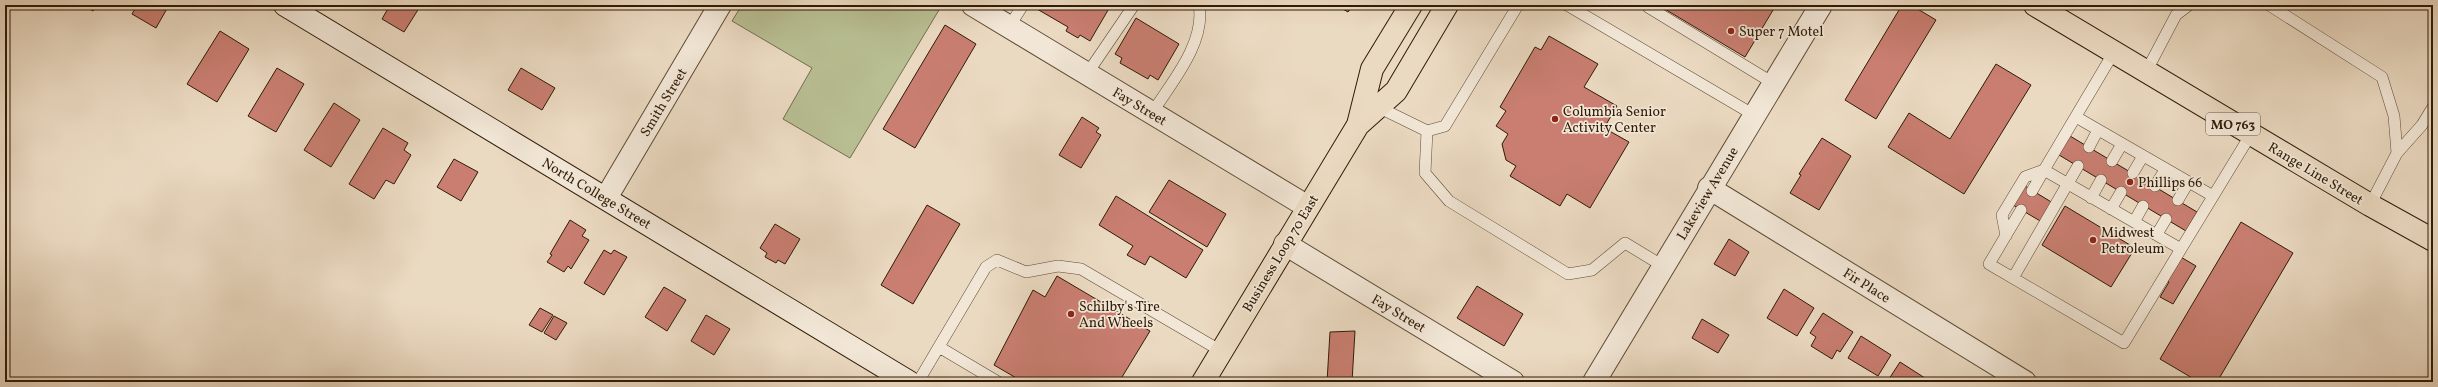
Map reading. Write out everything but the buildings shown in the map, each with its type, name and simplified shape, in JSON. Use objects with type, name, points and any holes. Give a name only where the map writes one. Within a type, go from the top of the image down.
[{"type":"main road","name":"Business Loop 70 East","points":[[1358,125],[1372,69],[1411,5]]},
{"type":"main road","name":"Business Loop 70 East","points":[[1203,382],[1358,125],[1396,91],[1447,5]]},
{"type":"main road","name":"Range Line Street","points":[[2035,5],[2370,205],[2433,240]]},
{"type":"street","name":"North College Street","points":[[284,5],[909,382]]},
{"type":"street","name":"Smith Street","points":[[606,198],[720,5]]},
{"type":"street","name":"Fay Street","points":[[972,5],[1308,207]]},
{"type":"street","name":"Lakeview Avenue","points":[[1594,382],[1709,188],[1821,5]]},
{"type":"street","name":"Fir Place","points":[[1709,188],[2025,382]]},
{"type":"street","name":"Fay Street","points":[[1285,244],[1513,382]]},
{"type":"lane","points":[[1009,27],[1023,5]]},
{"type":"lane","points":[[1087,74],[1134,5]]},
{"type":"lane","points":[[1152,113],[1191,50],[1202,19],[1199,5]]},
{"type":"lane","points":[[1378,107],[1427,132],[1445,126],[1518,5]]},
{"type":"lane","points":[[1567,5],[1754,115]]},
{"type":"lane","points":[[1649,5],[1648,7],[1773,83]]},
{"type":"lane","points":[[2146,72],[2175,10],[2189,5]]},
{"type":"lane","points":[[2269,5],[2382,77],[2394,116],[2397,153]]},
{"type":"lane","points":[[2032,191],[2114,52]]},
{"type":"lane","points":[[2370,205],[2397,153],[2422,125],[2433,107]]},
{"type":"lane","points":[[2076,117],[2212,196]]},
{"type":"lane","points":[[2089,147],[2098,130]]},
{"type":"lane","points":[[1427,132],[1425,172],[1448,201],[1568,274],[1592,270],[1625,243],[1663,266]]},
{"type":"lane","points":[[2021,210],[1989,264],[2124,343],[2251,134]]},
{"type":"lane","points":[[2112,161],[2122,144]]},
{"type":"lane","points":[[2133,173],[2142,156]]},
{"type":"lane","points":[[2013,278],[2078,166]]},
{"type":"lane","points":[[2044,170],[2181,249]]},
{"type":"lane","points":[[2006,236],[2002,215],[2025,177],[2044,170]]},
{"type":"lane","points":[[2155,186],[2165,170]]},
{"type":"lane","points":[[2091,198],[2101,180]]},
{"type":"lane","points":[[2178,200],[2188,183]]},
{"type":"lane","points":[[2111,209],[2121,192]]},
{"type":"lane","points":[[2134,222],[2143,206]]},
{"type":"lane","points":[[2157,234],[2166,219]]},
{"type":"lane","points":[[918,382],[986,267],[998,260],[1026,272],[1038,272],[1058,266],[1081,269],[1221,351]]},
{"type":"lane","points":[[939,347],[998,382]]},
{"type":"green space","points":[[742,5],[942,5],[850,158],[783,119],[812,68],[732,21]]},
{"type":"place","name":"Super 7 Motel","points":[[1731,31]]},
{"type":"place","name":"Columbia Senior Activity Center","points":[[1555,119]]},
{"type":"place","name":"Phillips 66","points":[[2130,182]]},
{"type":"place","name":"Midwest Petroleum","points":[[2093,240]]},
{"type":"place","name":"Schilby's Tire And Wheels","points":[[1071,314]]}]
